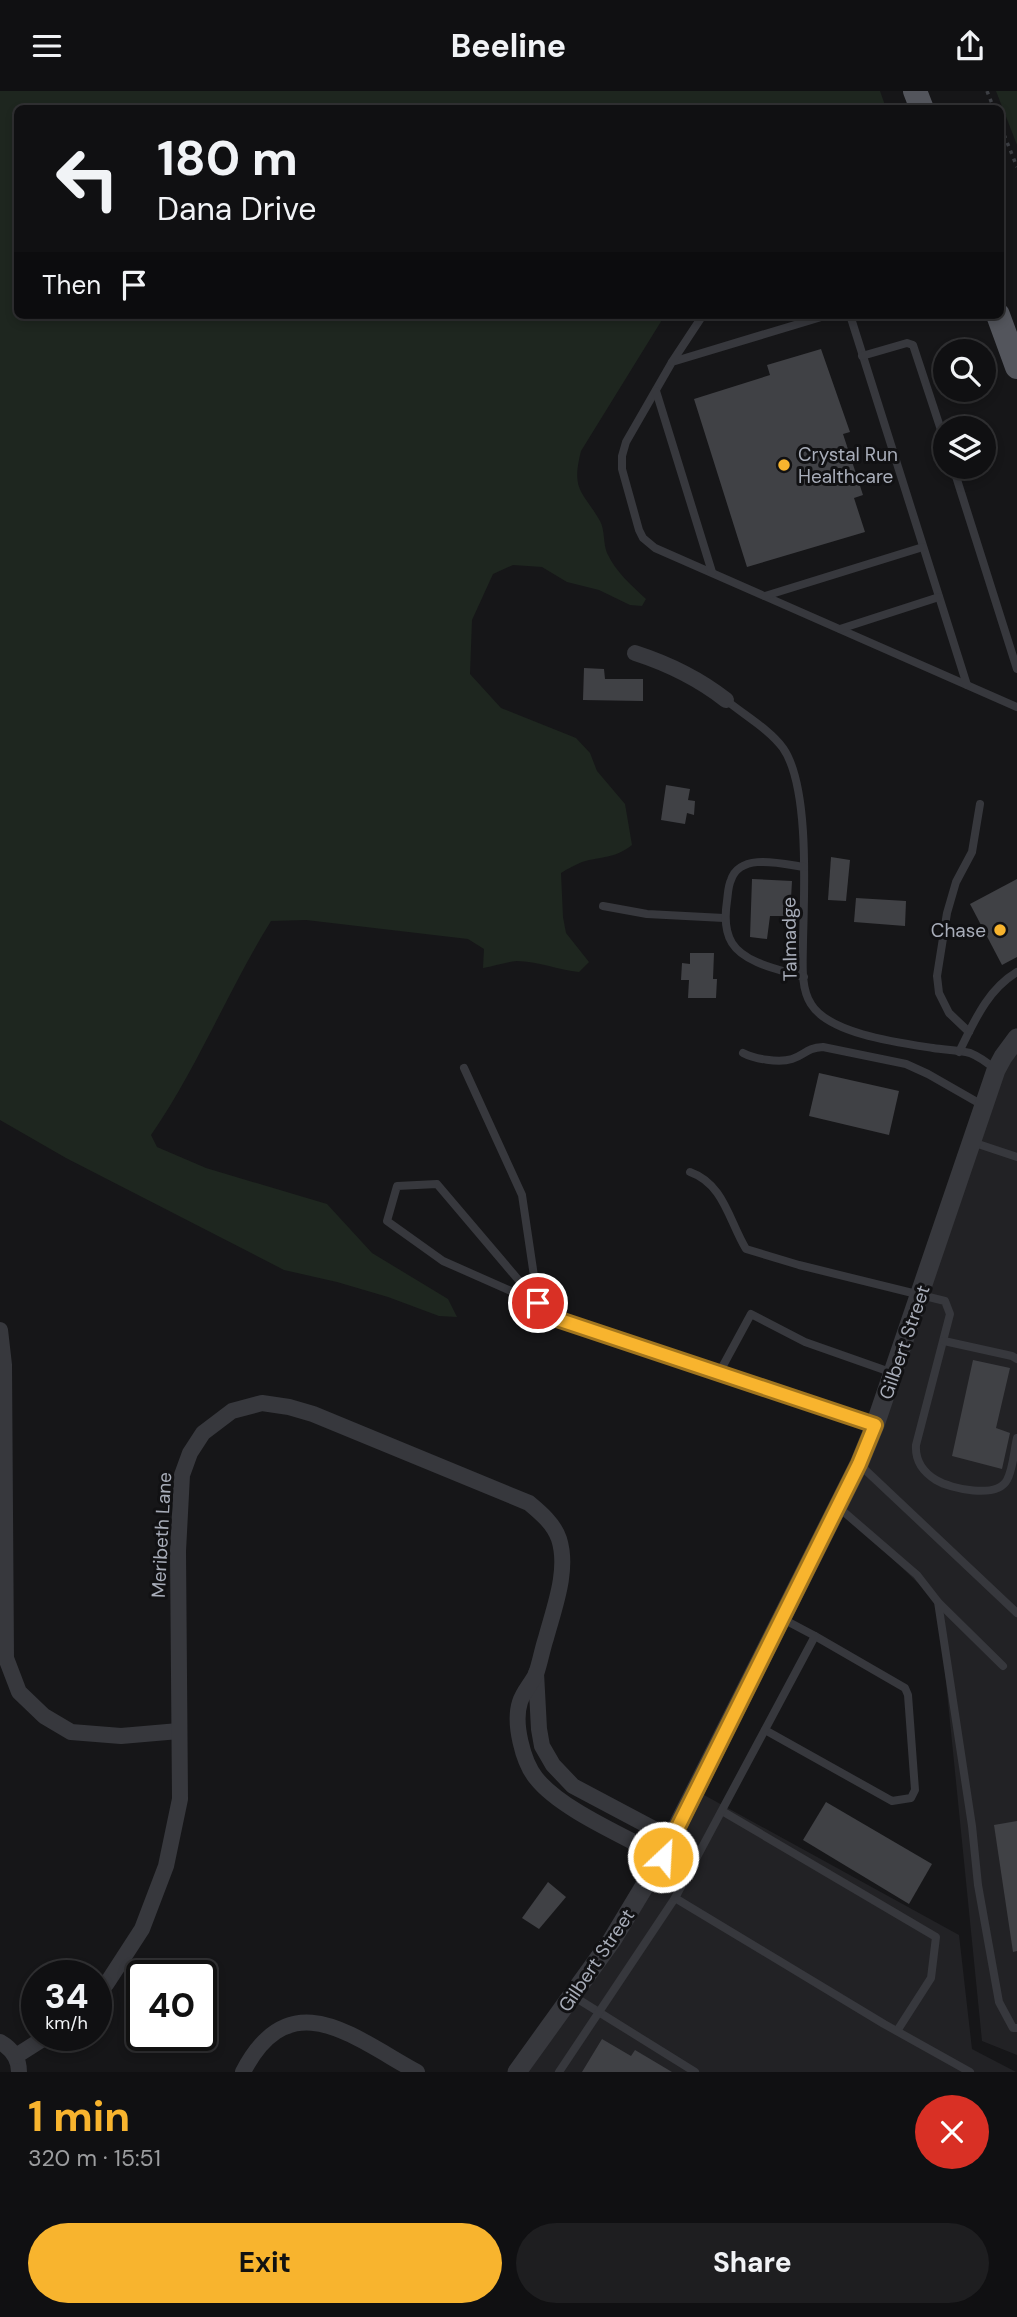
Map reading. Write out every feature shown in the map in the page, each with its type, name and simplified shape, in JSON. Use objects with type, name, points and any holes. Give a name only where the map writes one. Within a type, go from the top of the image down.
[{"type":"main road","points":[[999,319],[1017,367]]},
{"type":"street","points":[[635,653],[689,674],[726,700]]},
{"type":"street","name":"Gilbert Street","points":[[517,2072],[612,1940],[663,1857],[859,1464],[875,1425],[996,1070],[1017,1038]]},
{"type":"street","points":[[0,1330],[4,1365],[6,1658],[19,1692],[44,1716],[71,1732],[121,1736],[179,1731]]},
{"type":"street","name":"Meribeth Lane","points":[[112,1975],[142,1929],[166,1866],[180,1799],[178,1551],[182,1475],[190,1453],[203,1433],[232,1411],[262,1403],[313,1414],[529,1503],[548,1520],[559,1539],[562,1558],[558,1591],[536,1673],[520,1703],[518,1719],[526,1762],[537,1779],[551,1793],[573,1808],[663,1857]]},
{"type":"street","name":"Meribeth Lane","points":[[536,1673],[542,1746],[553,1765],[573,1786],[671,1838]]},
{"type":"street","points":[[243,2072],[253,2053],[268,2036],[299,2022],[314,2021],[332,2025],[417,2072]]},
{"type":"street","points":[[0,2042],[9,2048],[17,2064],[31,2051]]},
{"type":"lane","points":[[700,319],[626,443],[621,463],[639,530],[648,544],[1017,707]]},
{"type":"lane","points":[[673,362],[815,319]]},
{"type":"lane","points":[[850,319],[967,685]]},
{"type":"lane","points":[[862,356],[907,343],[913,345],[936,416]]},
{"type":"lane","points":[[656,391],[712,572]]},
{"type":"lane","points":[[957,479],[1017,669]]},
{"type":"lane","points":[[765,596],[923,547]]},
{"type":"lane","points":[[840,629],[939,597]]},
{"type":"lane","name":"Talmadge","points":[[726,700],[780,745],[788,756],[797,779],[804,867],[804,977],[805,991],[811,1005],[835,1024],[854,1031],[908,1045],[969,1053],[996,1070]]},
{"type":"lane","points":[[969,1032],[949,1013],[939,993],[937,975],[947,913],[956,882],[972,852],[980,804]]},
{"type":"lane","points":[[804,867],[761,862],[748,863],[737,870],[731,879],[724,918],[732,943],[748,958],[804,977]]},
{"type":"lane","points":[[603,906],[647,914],[724,918]]},
{"type":"lane","points":[[959,1052],[979,1011],[1004,980],[1017,972]]},
{"type":"lane","points":[[743,1053],[753,1059],[792,1059],[810,1048],[823,1047],[906,1065],[928,1074],[984,1106]]},
{"type":"lane","points":[[464,1068],[522,1195],[538,1303]]},
{"type":"lane","points":[[972,1142],[1017,1157]]},
{"type":"lane","points":[[690,1172],[703,1177],[717,1189],[746,1249],[945,1301],[950,1314],[915,1456],[937,1481],[978,1492],[991,1492],[1000,1488],[1008,1479],[1017,1438]]},
{"type":"lane","points":[[538,1303],[443,1261],[387,1221],[397,1186],[437,1184],[538,1303],[545,1315],[875,1425]]},
{"type":"lane","points":[[719,1373],[751,1314],[805,1342],[893,1373]]},
{"type":"lane","points":[[944,1341],[1017,1359]]},
{"type":"lane","points":[[859,1464],[1017,1613]]},
{"type":"lane","points":[[837,1506],[917,1575],[938,1602],[1003,1666]]},
{"type":"lane","points":[[938,1602],[972,1826],[978,1885],[999,2002],[1013,2028],[1017,2028]]},
{"type":"lane","points":[[765,1730],[892,1801],[911,1798],[915,1790],[908,1695],[905,1688],[780,1618]]},
{"type":"lane","points":[[559,2072],[675,1898],[815,1636]]},
{"type":"lane","points":[[722,1811],[936,1937],[931,1978],[897,2031]]},
{"type":"lane","points":[[675,1898],[970,2072]]},
{"type":"lane","points":[[573,1996],[695,2072]]},
{"type":"path","points":[[1004,134],[1017,167]]},
{"type":"shaded area","points":[[0,91],[880,91],[885,105],[14,105],[14,319],[663,319],[581,451],[577,474],[580,489],[602,525],[610,560],[646,599],[642,606],[630,605],[599,590],[567,582],[542,567],[513,565],[493,574],[472,620],[470,674],[501,708],[576,738],[590,753],[597,771],[625,804],[632,845],[619,853],[582,862],[561,873],[566,933],[589,962],[579,972],[517,961],[483,968],[484,949],[468,939],[306,920],[271,921],[184,1083],[151,1135],[157,1147],[206,1168],[327,1204],[372,1253],[448,1299],[457,1317],[439,1316],[388,1297],[284,1270],[66,1158],[0,1120]]},
{"type":"shaded area","points":[[996,91],[1017,91],[1017,145],[1004,105],[1001,105]]},
{"type":"shaded area","points":[[1017,1038],[1017,2055],[982,2041],[938,1602],[837,1506]]},
{"type":"shaded area","points":[[695,1790],[959,1935],[972,2049],[1016,2072],[526,2072]]},
{"type":"building","name":"Crystal Run Healthcare","points":[[821,349],[850,432],[843,434],[863,495],[854,498],[865,532],[747,567],[694,399],[770,375],[767,365]]},
{"type":"building","points":[[584,668],[604,669],[605,679],[643,679],[643,701],[583,700]]},
{"type":"building","points":[[666,785],[690,789],[688,800],[695,801],[694,815],[687,813],[685,824],[661,820]]},
{"type":"building","points":[[831,857],[850,860],[846,901],[828,900]]},
{"type":"building","points":[[752,879],[792,881],[790,916],[770,916],[767,939],[750,937]]},
{"type":"building","name":"Chase","points":[[1017,879],[1017,957],[1002,965],[970,904]]},
{"type":"building","points":[[856,898],[906,901],[905,926],[854,922]]},
{"type":"building","points":[[690,953],[714,953],[713,979],[717,979],[716,998],[688,998],[689,980],[681,980],[682,963],[690,964]]},
{"type":"building","points":[[819,1073],[899,1091],[889,1135],[809,1116]]},
{"type":"building","points":[[973,1360],[1010,1368],[996,1428],[1010,1433],[1002,1469],[952,1456]]},
{"type":"building","points":[[826,1802],[932,1864],[909,1904],[803,1840]]},
{"type":"building","points":[[1017,1821],[1017,1951],[1013,1952],[994,1825]]},
{"type":"building","points":[[548,1882],[566,1897],[539,1929],[522,1918]]},
{"type":"building","points":[[602,2039],[631,2056],[635,2050],[672,2072],[582,2072]]},
{"type":"place","name":"Crystal Run Healthcare","points":[[784,465]]},
{"type":"place","name":"Chase","points":[[1000,930]]},
{"type":"route","points":[[538,1303],[545,1315],[875,1425],[859,1464],[663,1857]]}]
